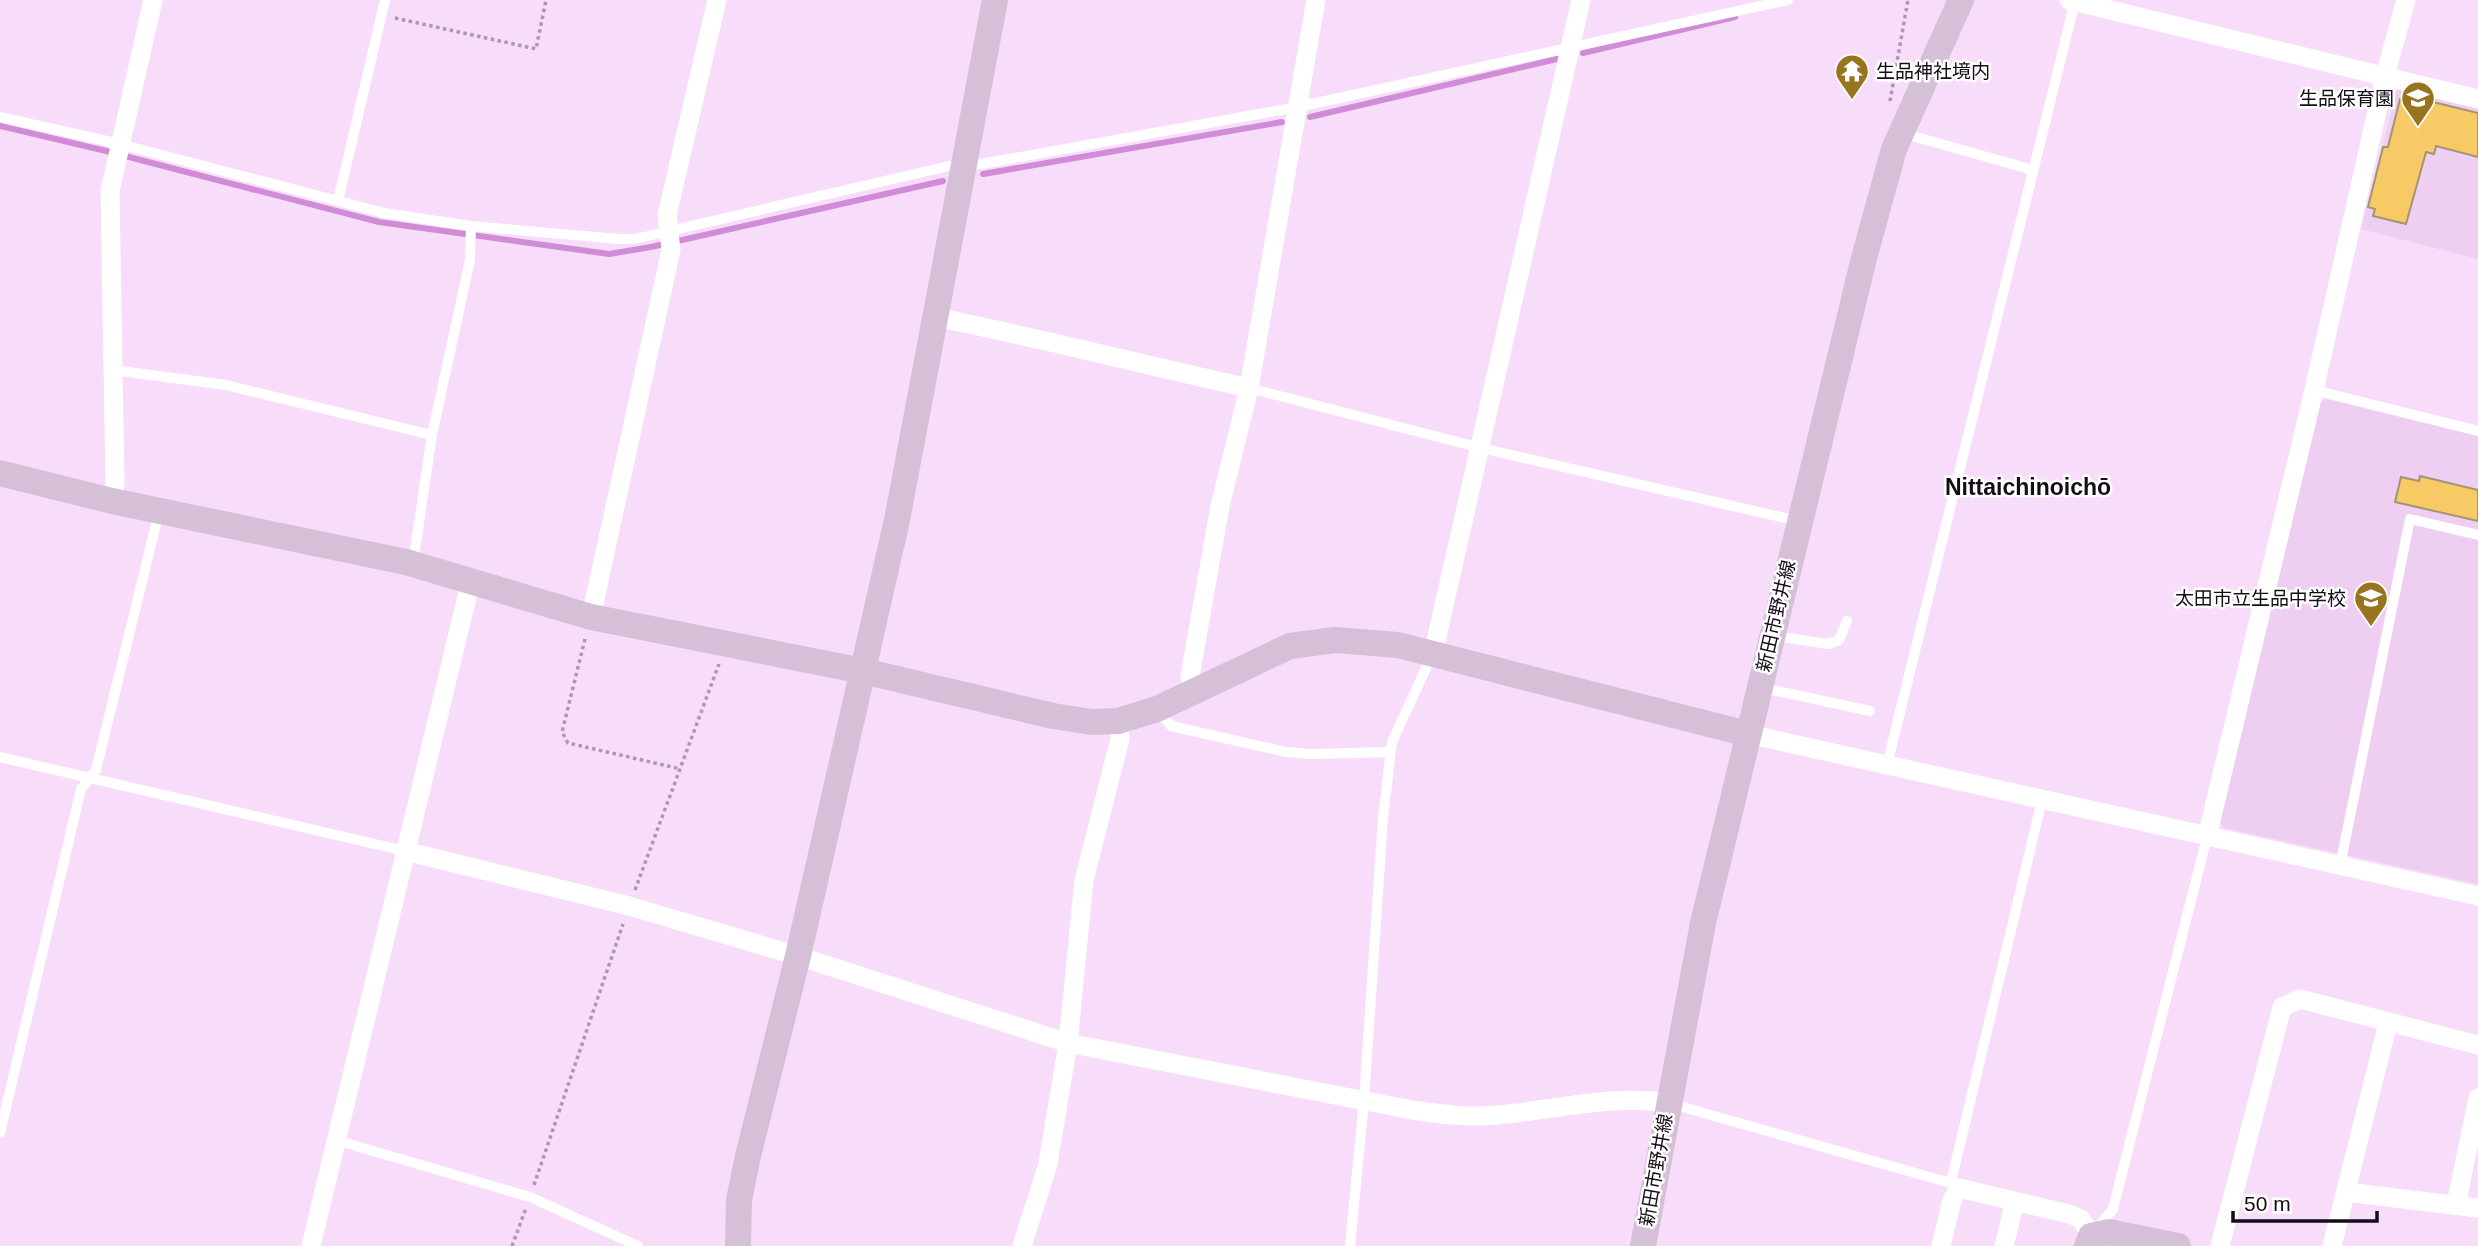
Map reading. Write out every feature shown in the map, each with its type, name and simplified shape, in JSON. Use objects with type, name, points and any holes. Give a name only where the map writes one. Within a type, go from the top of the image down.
[{"type":"street","points":[[111,501],[115,482],[110,191],[153,0]]},
{"type":"street","points":[[591,617],[670,240],[667,215],[718,0]]},
{"type":"street","points":[[738,1246],[739,1200],[746,1167],[798,956],[897,520],[995,0]]},
{"type":"street","points":[[1194,693],[1190,676],[1220,506],[1249,388],[1316,0]]},
{"type":"street","points":[[1433,654],[1581,0]]},
{"type":"street","name":"新田市野井線","points":[[1643,1246],[1703,923],[1798,521],[1864,258],[1894,149],[1961,0]]},
{"type":"street","points":[[2207,837],[2314,390],[2385,76],[2406,0]]},
{"type":"street","points":[[2072,1],[2478,99]]},
{"type":"street","points":[[935,317],[1038,337],[1118,359],[1249,388]]},
{"type":"street","points":[[0,473],[111,501],[413,564],[591,617],[727,642],[1053,716],[1092,722],[1118,720],[1157,709],[1290,646],[1335,640],[1398,645],[1748,734],[2478,896]]},
{"type":"street","points":[[311,1246],[471,580]]},
{"type":"street","points":[[1022,1246],[1048,1164],[1068,1043],[1084,880],[1120,739],[1118,720]]},
{"type":"street","points":[[405,851],[629,906],[798,956],[1068,1043],[1412,1110],[1495,1116],[1601,1102],[1644,1100],[1668,1103]]},
{"type":"street","points":[[2220,1246],[2282,1007],[2300,999],[2478,1045]]},
{"type":"street","points":[[2332,1246],[2388,1023]]},
{"type":"street","points":[[2456,1205],[2478,1098]]},
{"type":"street","points":[[1941,1246],[1955,1185],[2081,1219],[2089,1241],[2109,1232],[2178,1246]]},
{"type":"street","points":[[2346,1192],[2478,1208]]},
{"type":"street","points":[[2004,1246],[2015,1201]]},
{"type":"lane","points":[[338,201],[385,0]]},
{"type":"lane","points":[[0,117],[118,153],[384,213],[471,226],[619,239],[670,240],[948,166],[965,166],[1298,107],[1788,0]]},
{"type":"lane","points":[[1887,765],[2072,1]]},
{"type":"lane","points":[[1902,133],[2033,170]]},
{"type":"lane","points":[[413,564],[432,435],[470,260],[471,226]]},
{"type":"lane","points":[[113,370],[226,385],[432,435]]},
{"type":"lane","points":[[1249,388],[1481,448],[1798,521]]},
{"type":"lane","points":[[2314,390],[2478,431]]},
{"type":"lane","points":[[0,1133],[81,789],[96,770],[159,511]]},
{"type":"lane","points":[[2340,866],[2410,519],[2478,535]]},
{"type":"lane","points":[[1771,636],[1828,644],[1839,640],[1847,621]]},
{"type":"lane","points":[[1350,1246],[1364,1100],[1390,752],[1392,742],[1433,654]]},
{"type":"lane","points":[[1759,687],[1870,711]]},
{"type":"lane","points":[[1157,709],[1171,726],[1286,752],[1390,752]]},
{"type":"lane","points":[[0,757],[405,851]]},
{"type":"lane","points":[[1668,1103],[1955,1185],[2042,800]]},
{"type":"lane","points":[[2089,1241],[2113,1209],[2207,837]]},
{"type":"lane","points":[[336,1140],[530,1197],[638,1246]]},
{"type":"path","points":[[382,15],[536,49],[546,0]]},
{"type":"path","points":[[1890,106],[1908,0]]},
{"type":"path","points":[[591,617],[562,732],[568,743],[681,769]]},
{"type":"path","points":[[512,1246],[629,906],[727,642]]},
{"type":"shaded area","points":[[2397,90],[2478,109],[2478,259],[2361,229]]},
{"type":"shaded area","name":"太田市立生品中学校","points":[[2326,399],[2478,436],[2478,884],[2224,828],[2218,820],[2316,406]]},
{"type":"building","points":[[2400,99],[2428,106],[2429,101],[2478,113],[2478,157],[2436,146],[2434,154],[2426,152],[2406,224],[2373,216],[2375,209],[2368,207],[2383,147],[2388,147]]},
{"type":"building","points":[[2420,476],[2478,490],[2478,521],[2395,502],[2401,477],[2419,481]]},
{"type":"waterway","points":[[1583,53],[1735,17]]},
{"type":"waterway","points":[[1310,117],[1557,59]]},
{"type":"waterway","points":[[983,174],[1282,122]]},
{"type":"waterway","points":[[0,126],[379,222],[609,254],[651,247],[943,181]]},
{"type":"place","name":"生品神社境内","points":[[1852,101]]},
{"type":"place","name":"生品保育園","points":[[2418,128]]},
{"type":"place","name":"太田市立生品中学校","points":[[2371,628]]},
{"type":"district","name":"Nittaichinoichō","points":[[2028,487]]}]
